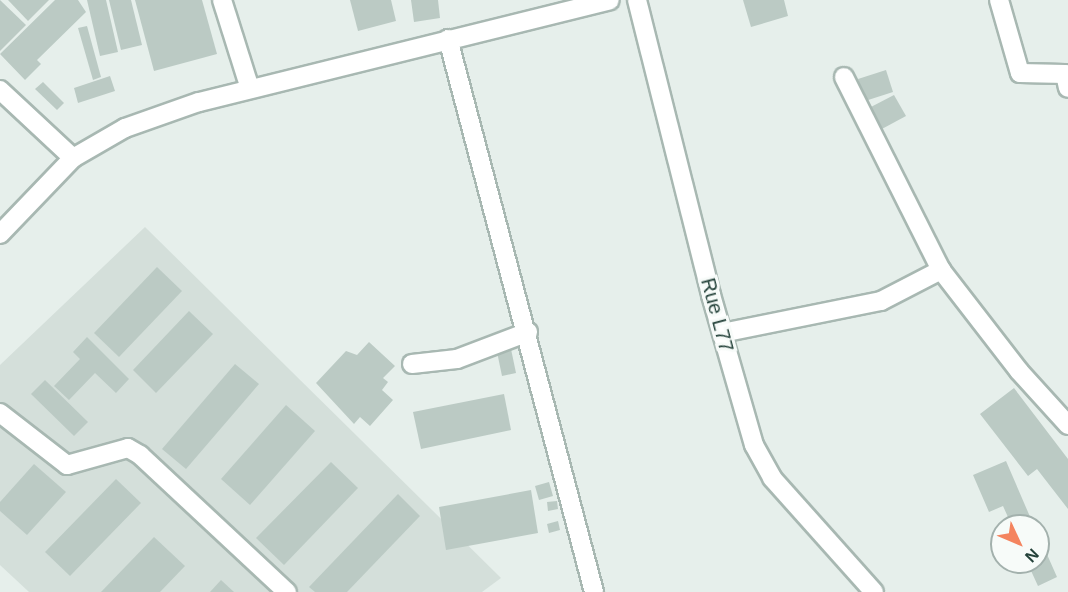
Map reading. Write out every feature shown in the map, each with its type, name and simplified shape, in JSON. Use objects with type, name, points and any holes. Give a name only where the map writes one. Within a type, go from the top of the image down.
[{"type":"street","points":[[222,0],[250,89]]},
{"type":"street","points":[[0,234],[72,159],[125,128],[199,102],[610,0]]},
{"type":"street","name":"Rue L77","points":[[637,0],[722,333],[762,462],[874,592]]},
{"type":"street","points":[[999,0],[1020,73],[1067,78]]},
{"type":"street","points":[[447,39],[528,332],[594,592]]},
{"type":"street","points":[[844,77],[941,270],[1019,371],[1068,425]]},
{"type":"street","points":[[0,90],[72,159]]},
{"type":"street","points":[[722,333],[881,301],[941,270]]},
{"type":"street","points":[[412,364],[457,359],[528,332]]},
{"type":"street","points":[[0,413],[67,465],[128,448],[140,455],[287,592]]},
{"type":"shaded area","points":[[145,227],[501,578],[482,592],[29,592],[0,565],[0,365]]},
{"type":"building","points":[[0,0],[26,25],[0,51]]},
{"type":"building","points":[[8,0],[49,0],[28,21]]},
{"type":"building","points":[[55,0],[78,0],[86,12],[37,60],[41,64],[25,80],[0,54]]},
{"type":"building","points":[[87,0],[106,0],[118,52],[100,56]]},
{"type":"building","points":[[109,0],[131,0],[142,45],[121,50]]},
{"type":"building","points":[[135,0],[202,0],[217,54],[154,71]]},
{"type":"building","points":[[350,0],[391,0],[396,21],[358,31]]},
{"type":"building","points":[[411,0],[438,0],[440,18],[414,22]]},
{"type":"building","points":[[743,0],[784,0],[788,16],[751,27]]},
{"type":"building","points":[[87,26],[101,77],[93,80],[78,28]]},
{"type":"building","points":[[886,70],[893,92],[865,101],[858,79]]},
{"type":"building","points":[[110,76],[115,91],[78,103],[74,88]]},
{"type":"building","points":[[43,82],[64,103],[57,110],[35,89]]},
{"type":"building","points":[[894,95],[906,116],[880,130],[869,108]]},
{"type":"building","points":[[157,267],[182,291],[119,357],[94,333]]},
{"type":"building","points":[[189,311],[213,334],[156,393],[133,370]]},
{"type":"building","points":[[87,337],[129,379],[116,393],[95,373],[69,400],[54,386],[80,359],[73,352]]},
{"type":"building","points":[[369,342],[395,366],[383,378],[388,382],[382,390],[393,400],[370,426],[360,417],[354,424],[316,383],[346,351],[357,355]]},
{"type":"building","points":[[511,349],[516,373],[502,376],[497,352]]},
{"type":"building","points":[[235,364],[259,384],[186,469],[162,449]]},
{"type":"building","points":[[45,380],[88,422],[74,436],[31,394]]},
{"type":"building","points":[[1014,388],[1068,459],[1068,509],[1037,469],[1028,476],[980,414]]},
{"type":"building","points":[[504,394],[511,430],[421,449],[413,412]]},
{"type":"building","points":[[286,405],[315,431],[250,505],[221,479]]},
{"type":"building","points":[[1006,461],[1029,514],[1007,514],[1003,506],[989,512],[973,475]]},
{"type":"building","points":[[331,462],[358,488],[284,565],[256,538]]},
{"type":"building","points":[[34,464],[66,492],[27,535],[0,511],[0,502]]},
{"type":"building","points":[[116,479],[141,503],[70,576],[45,552]]},
{"type":"building","points":[[549,482],[553,496],[539,500],[535,486]]},
{"type":"building","points":[[531,490],[538,533],[446,550],[439,507]]},
{"type":"building","points":[[398,494],[420,516],[347,592],[315,592],[309,587]]},
{"type":"building","points":[[557,501],[558,509],[548,511],[547,502]]},
{"type":"building","points":[[558,521],[560,530],[549,533],[547,524]]},
{"type":"building","points":[[154,537],[185,566],[160,592],[101,592]]},
{"type":"building","points":[[1050,561],[1057,577],[1038,586],[1032,574],[1050,574]]},
{"type":"building","points":[[221,580],[234,592],[210,592]]}]
